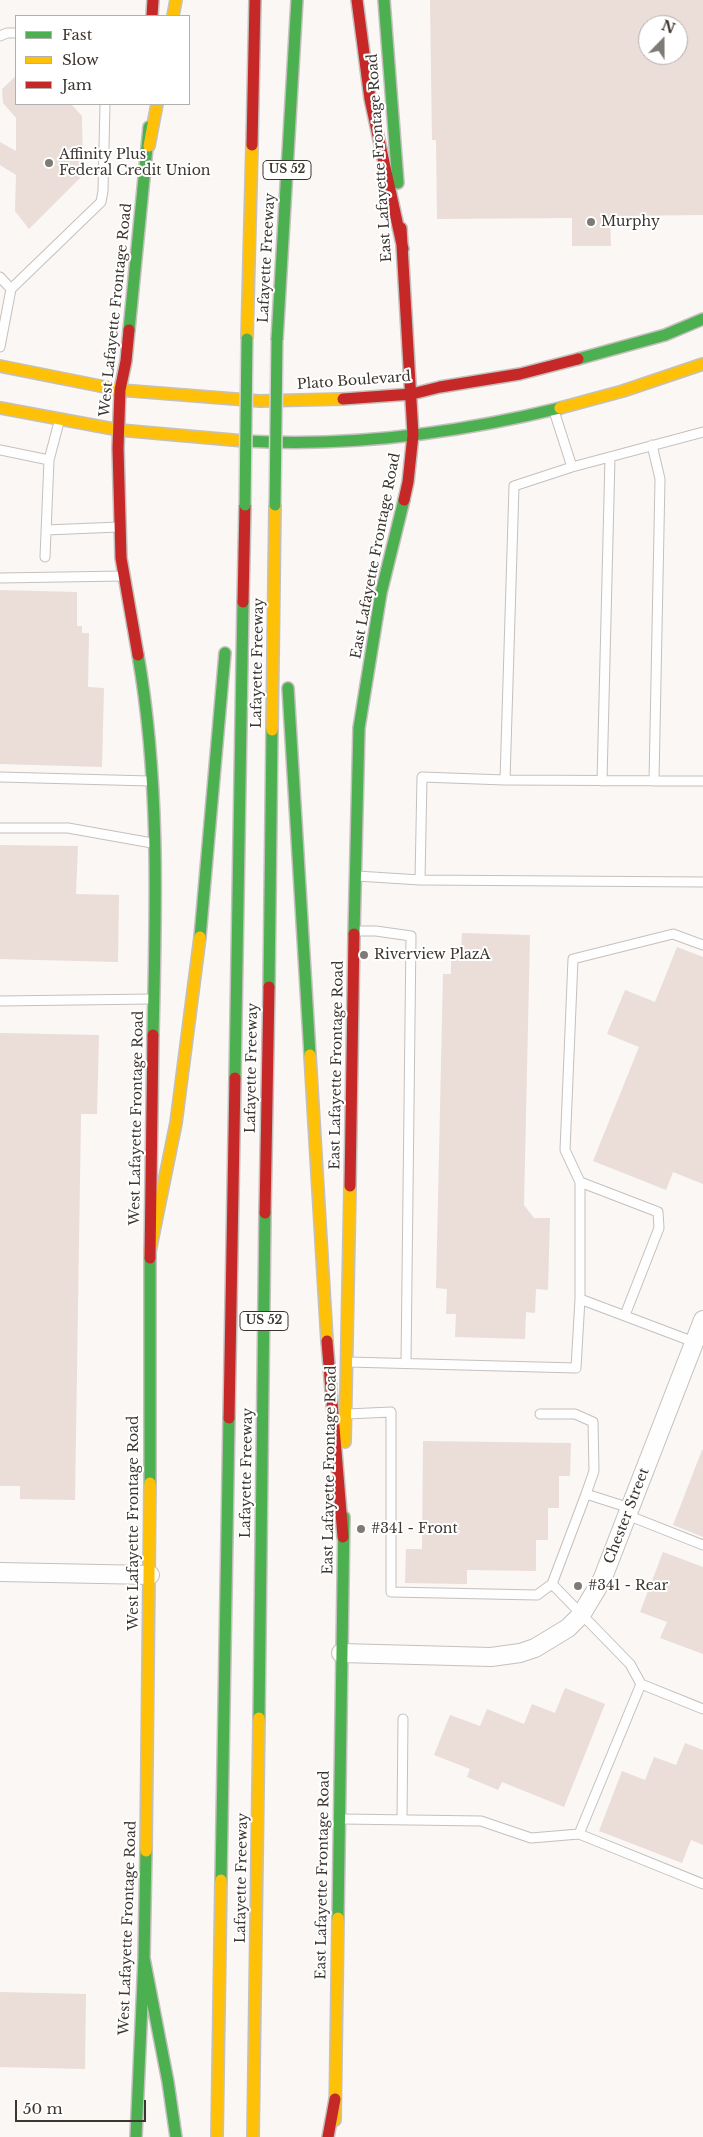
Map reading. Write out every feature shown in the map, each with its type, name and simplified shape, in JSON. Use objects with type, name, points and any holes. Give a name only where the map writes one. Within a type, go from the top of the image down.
[{"type":"main road","points":[[152,15],[153,0]]},
{"type":"main road","points":[[173,15],[176,0]]},
{"type":"main road","name":"Lafayette Freeway","points":[[217,2137],[244,505],[255,0]]},
{"type":"main road","name":"Lafayette Freeway","points":[[253,2137],[277,340],[297,0]]},
{"type":"main road","points":[[357,0],[370,99],[403,249]]},
{"type":"main road","name":"East Lafayette Frontage Road","points":[[335,2137],[354,876],[359,728],[381,593],[408,482],[413,435],[403,249],[384,0]]},
{"type":"main road","name":"West Lafayette Frontage Road","points":[[136,2137],[144,1958],[150,1575],[150,1251],[155,844],[145,694],[121,558],[118,430],[120,390],[126,361],[148,146],[150,105]]},
{"type":"main road","points":[[148,146],[156,105]]},
{"type":"main road","name":"Plato Boulevard","points":[[0,366],[120,390],[260,401],[336,400],[412,394],[440,387],[520,374],[665,335],[703,319]]},
{"type":"main road","points":[[0,408],[118,430],[206,439],[294,443],[413,435],[465,428],[586,403],[703,364]]},
{"type":"main road","points":[[232,607],[244,525]]},
{"type":"main road","points":[[274,525],[285,652]]},
{"type":"main road","points":[[150,1251],[176,1123],[200,941],[227,640]]},
{"type":"main road","points":[[287,681],[328,1362],[343,1537]]},
{"type":"main road","points":[[144,1958],[168,2082],[176,2137]]},
{"type":"main road","points":[[328,2137],[335,2099]]},
{"type":"street","name":"Chester Street","points":[[341,1653],[506,1656],[536,1648],[568,1628],[581,1614],[602,1580],[628,1511],[696,1348],[703,1320]]},
{"type":"street","points":[[0,1572],[150,1575]]},
{"type":"lane","points":[[0,36],[7,33],[15,33]]},
{"type":"lane","points":[[0,347],[11,289],[101,202],[103,191],[105,105]]},
{"type":"lane","points":[[0,277],[11,289]]},
{"type":"lane","points":[[554,410],[572,467]]},
{"type":"lane","points":[[45,557],[49,460],[60,420]]},
{"type":"lane","points":[[505,780],[514,486],[572,467],[703,432]]},
{"type":"lane","points":[[652,445],[660,479],[654,781]]},
{"type":"lane","points":[[0,450],[49,460]]},
{"type":"lane","points":[[602,781],[610,457]]},
{"type":"lane","points":[[46,530],[120,527]]},
{"type":"lane","points":[[0,578],[124,576]]},
{"type":"lane","points":[[0,777],[152,781]]},
{"type":"lane","points":[[420,880],[422,777],[505,780],[703,782]]},
{"type":"lane","points":[[0,828],[68,828],[155,844]]},
{"type":"lane","points":[[354,876],[420,880],[703,882]]},
{"type":"lane","points":[[354,931],[376,931],[411,936],[406,1363]]},
{"type":"lane","points":[[328,1362],[576,1368],[580,1298],[580,1182],[565,1150],[573,959],[673,934],[703,945]]},
{"type":"lane","points":[[0,1000],[154,999]]},
{"type":"lane","points":[[580,1182],[658,1212],[659,1228],[625,1316]]},
{"type":"lane","points":[[580,1298],[696,1348]]},
{"type":"lane","points":[[346,1414],[392,1412],[391,1592],[537,1595],[552,1584],[594,1471],[593,1422],[575,1414],[540,1414]]},
{"type":"lane","points":[[586,1494],[703,1545]]},
{"type":"lane","points":[[552,1584],[630,1664],[641,1684],[703,1709]]},
{"type":"lane","points":[[579,1834],[641,1684]]},
{"type":"lane","points":[[402,1820],[403,1719]]},
{"type":"lane","points":[[339,1819],[481,1820],[531,1838],[579,1834],[703,1884]]},
{"type":"building","points":[[430,0],[703,0],[703,215],[610,216],[611,246],[572,246],[572,218],[437,219],[436,140],[432,140]]},
{"type":"building","name":"Affinity Plus Federal Credit Union","points":[[15,77],[15,105],[72,105],[82,116],[83,175],[29,229],[15,211],[16,175],[0,165],[0,142],[16,151],[16,118],[3,103],[2,89]]},
{"type":"building","points":[[0,590],[77,592],[77,626],[82,626],[82,633],[89,633],[88,687],[104,688],[102,767],[0,764]]},
{"type":"building","points":[[0,845],[78,846],[76,894],[119,895],[118,962],[0,959]]},
{"type":"building","points":[[462,933],[530,935],[524,1205],[534,1218],[550,1218],[548,1290],[536,1289],[535,1313],[526,1312],[525,1339],[455,1337],[456,1314],[446,1314],[447,1289],[436,1288],[443,974],[451,974],[451,953],[461,953]]},
{"type":"building","points":[[677,947],[703,957],[703,1184],[673,1172],[666,1190],[593,1161],[639,1047],[607,1034],[625,990],[655,1002]]},
{"type":"building","points":[[0,1033],[99,1035],[97,1114],[81,1114],[75,1500],[20,1499],[20,1486],[0,1486]]},
{"type":"building","points":[[423,1441],[571,1443],[570,1476],[559,1476],[559,1508],[548,1508],[548,1540],[536,1540],[536,1571],[467,1570],[467,1584],[405,1583],[406,1549],[422,1549]]},
{"type":"building","points":[[703,1450],[703,1537],[673,1525]]},
{"type":"building","points":[[663,1552],[703,1567],[703,1654],[660,1638],[667,1622],[640,1612]]},
{"type":"building","points":[[565,1688],[605,1704],[564,1807],[502,1782],[498,1790],[467,1777],[470,1769],[434,1755],[450,1715],[480,1726],[487,1709],[524,1724],[532,1704],[555,1713]]},
{"type":"building","points":[[685,1743],[703,1750],[703,1845],[691,1840],[682,1863],[599,1831],[622,1771],[645,1780],[654,1757],[676,1765]]},
{"type":"building","points":[[0,1992],[86,1994],[85,2069],[0,2067]]},
{"type":"traffic: fast","points":[[277,340],[297,0]]},
{"type":"traffic: fast","points":[[384,0],[398,183]]},
{"type":"traffic: fast","points":[[129,330],[149,127]]},
{"type":"traffic: fast","points":[[578,359],[665,335],[703,319]]},
{"type":"traffic: fast","points":[[245,505],[247,339]]},
{"type":"traffic: fast","points":[[275,505],[277,340]]},
{"type":"traffic: fast","points":[[244,441],[323,442],[403,436],[482,425],[560,408]]},
{"type":"traffic: fast","points":[[354,934],[359,728],[381,593],[404,500]]},
{"type":"traffic: fast","points":[[235,1078],[243,602]]},
{"type":"traffic: fast","points":[[200,937],[225,653]]},
{"type":"traffic: fast","points":[[138,655],[150,749],[155,844],[153,1035]]},
{"type":"traffic: fast","points":[[288,688],[310,1055]]},
{"type":"traffic: fast","points":[[269,987],[272,730]]},
{"type":"traffic: fast","points":[[259,1718],[265,1213]]},
{"type":"traffic: fast","points":[[150,1258],[150,1483]]},
{"type":"traffic: fast","points":[[221,1880],[229,1418]]},
{"type":"traffic: fast","points":[[338,1918],[344,1517]]},
{"type":"traffic: fast","points":[[136,2137],[144,1958],[146,1851]]},
{"type":"traffic: fast","points":[[144,1958],[168,2082],[176,2137]]},
{"type":"traffic: slow","points":[[173,15],[176,0]]},
{"type":"traffic: slow","points":[[149,146],[157,105]]},
{"type":"traffic: slow","points":[[247,339],[252,145]]},
{"type":"traffic: slow","points":[[560,408],[623,391],[703,364]]},
{"type":"traffic: slow","points":[[0,366],[120,390],[260,401],[343,399]]},
{"type":"traffic: slow","points":[[0,408],[119,430],[244,441]]},
{"type":"traffic: slow","points":[[272,730],[275,505]]},
{"type":"traffic: slow","points":[[150,1251],[176,1123],[200,937]]},
{"type":"traffic: slow","points":[[310,1055],[327,1341]]},
{"type":"traffic: slow","points":[[345,1442],[350,1186]]},
{"type":"traffic: slow","points":[[146,1851],[150,1483]]},
{"type":"traffic: slow","points":[[253,2137],[259,1718]]},
{"type":"traffic: slow","points":[[217,2137],[221,1880]]},
{"type":"traffic: slow","points":[[335,2120],[338,1918]]},
{"type":"traffic: jam","points":[[152,15],[153,0]]},
{"type":"traffic: jam","points":[[252,145],[255,0]]},
{"type":"traffic: jam","points":[[357,0],[370,99],[403,249]]},
{"type":"traffic: jam","points":[[401,228],[413,435],[404,500]]},
{"type":"traffic: jam","points":[[129,330],[126,361],[120,390],[118,448],[121,558],[138,655]]},
{"type":"traffic: jam","points":[[343,399],[412,394],[440,387],[520,374],[578,359]]},
{"type":"traffic: jam","points":[[243,602],[245,505]]},
{"type":"traffic: jam","points":[[350,1186],[354,934]]},
{"type":"traffic: jam","points":[[265,1213],[269,987]]},
{"type":"traffic: jam","points":[[150,1258],[153,1035]]},
{"type":"traffic: jam","points":[[229,1418],[235,1078]]},
{"type":"traffic: jam","points":[[327,1341],[343,1537]]},
{"type":"traffic: jam","points":[[328,2137],[335,2099]]},
{"type":"place","name":"Affinity Plus Federal Credit Union","points":[[49,163]]},
{"type":"place","name":"Murphy","points":[[591,222]]},
{"type":"place","name":"Riverview PlazA","points":[[364,955]]},
{"type":"place","name":"#341 - Front","points":[[361,1529]]},
{"type":"place","name":"#341 - Rear","points":[[578,1586]]}]
